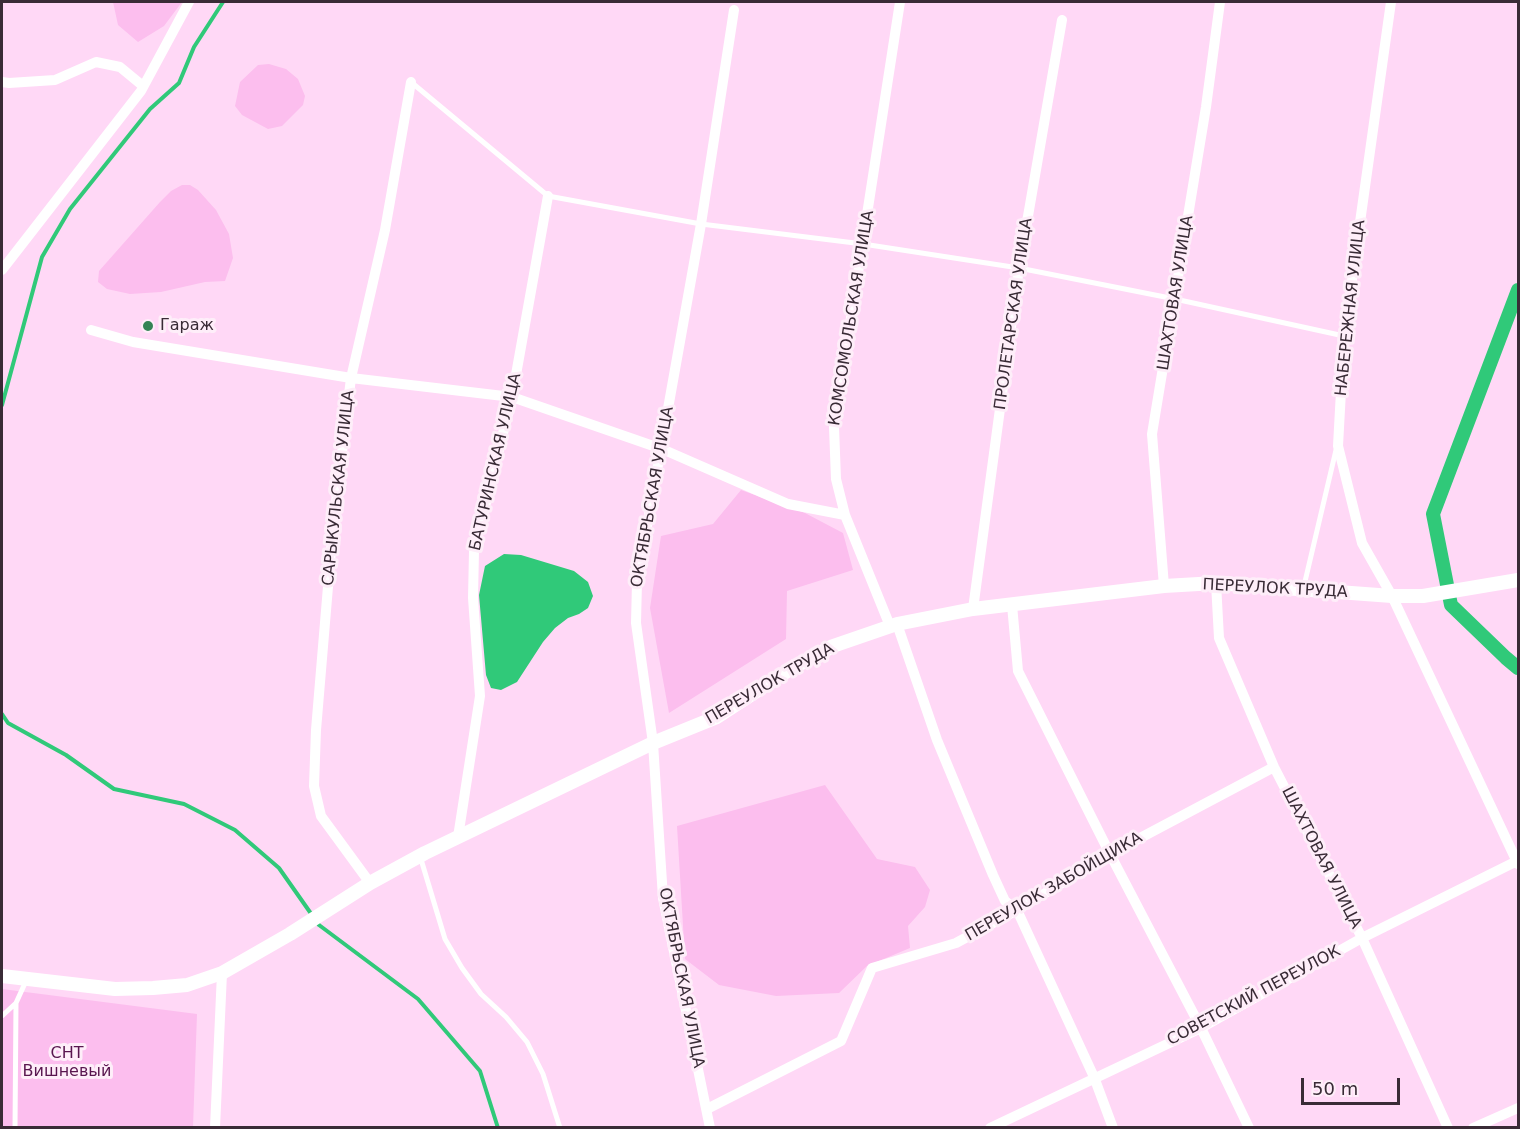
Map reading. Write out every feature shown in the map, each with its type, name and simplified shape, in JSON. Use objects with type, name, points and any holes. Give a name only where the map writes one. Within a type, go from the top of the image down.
[{"type":"street","points":[[2,270],[143,86],[189,2]]},
{"type":"street","name":"КОМСОМОЛЬСКАЯ УЛИЦА","points":[[900,2],[834,426],[836,478],[845,515],[894,625],[937,740],[993,875],[1005,901],[1017,910],[1094,1077],[1113,1128]]},
{"type":"street","name":"ШАХТОВАЯ УЛИЦА","points":[[1164,586],[1152,434],[1206,107],[1220,2]]},
{"type":"street","name":"НАБЕРЕЖНАЯ УЛИЦА","points":[[1391,2],[1344,336],[1338,446],[1362,543],[1392,596],[1518,863]]},
{"type":"street","name":"ОКТЯБРЬСКАЯ УЛИЦА","points":[[710,1128],[663,898],[653,743],[636,623],[637,582],[701,224],[734,10]]},
{"type":"street","name":"ПРОЛЕТАРСКАЯ УЛИЦА","points":[[973,609],[1019,268],[1062,20]]},
{"type":"street","points":[[2,82],[55,80],[96,62],[120,67],[143,86]]},
{"type":"street","name":"САРЫКУЛЬСКАЯ УЛИЦА","points":[[370,883],[321,816],[314,786],[316,730],[333,527],[351,378],[386,230],[411,82]]},
{"type":"street","name":"БАТУРИНСКАЯ УЛИЦА","points":[[458,837],[480,696],[473,598],[474,551],[512,396],[548,196]]},
{"type":"street","points":[[92,330],[133,342],[351,378],[512,396],[662,448],[788,504],[845,515]]},
{"type":"street","name":"ПЕРЕУЛОК ТРУДА","points":[[2,976],[115,989],[187,985],[222,973],[290,934],[370,883],[420,856],[653,743],[717,717],[792,668],[833,646],[894,625],[973,609],[1164,586],[1216,583],[1392,596],[1423,596],[1518,580]]},
{"type":"street","name":"ШАХТОВАЯ УЛИЦА","points":[[1216,583],[1219,638],[1274,766],[1362,938],[1448,1128]]},
{"type":"street","points":[[1012,605],[1018,671],[1201,1028],[1249,1128]]},
{"type":"street","name":"ПЕРЕУЛОК ЗАБОЙЩИКА","points":[[707,1109],[841,1041],[872,968],[956,943],[1017,910],[1110,854],[1274,766]]},
{"type":"street","name":"СОВЕТСКИЙ ПЕРЕУЛОК","points":[[990,1128],[1201,1028],[1362,938],[1518,863]]},
{"type":"street","points":[[215,1128],[222,973]]},
{"type":"street","points":[[1473,1128],[1518,1108]]},
{"type":"lane","points":[[411,82],[548,196],[701,224],[863,244],[1019,268],[1344,336]]},
{"type":"lane","points":[[1303,590],[1338,446]]},
{"type":"lane","points":[[420,856],[445,939],[481,994],[506,1017],[527,1042],[543,1074],[560,1128]]},
{"type":"lane","points":[[15,1128],[16,1003],[26,979]]},
{"type":"lane","points":[[2,1016],[16,1003]]},
{"type":"green space","points":[[113,2],[182,2],[164,26],[138,42],[118,25]]},
{"type":"green space","points":[[269,64],[286,69],[298,79],[305,96],[303,105],[282,126],[268,129],[242,115],[235,106],[240,82],[258,65]]},
{"type":"green space","points":[[182,185],[190,185],[198,190],[216,210],[229,234],[233,258],[225,281],[205,282],[161,292],[130,294],[107,289],[98,282],[99,271],[160,202],[171,191]]},
{"type":"green space","points":[[741,490],[805,513],[843,533],[853,570],[787,591],[786,639],[669,713],[650,608],[661,536],[713,524]]},
{"type":"green space","points":[[825,785],[877,859],[915,867],[930,890],[925,907],[908,926],[910,948],[867,966],[839,993],[776,996],[719,985],[685,959],[677,826]]},
{"type":"green space","name":"СНТ Вишневый","points":[[2,989],[197,1014],[193,1127],[2,1128]]},
{"type":"shaded area","points":[[504,554],[521,555],[574,571],[588,582],[593,596],[588,608],[568,618],[555,628],[517,682],[501,690],[491,688],[486,675],[479,595],[485,566]]},
{"type":"waterway","points":[[2,405],[42,257],[70,209],[150,109],[179,83],[194,47],[223,2]]},
{"type":"waterway","points":[[1518,290],[1433,514],[1451,605],[1518,668]]},
{"type":"waterway","points":[[2,714],[8,723],[66,755],[114,789],[184,804],[235,830],[279,868],[319,925],[418,999],[480,1071],[498,1128]]},
{"type":"place","name":"Гараж","points":[[148,326]]}]
